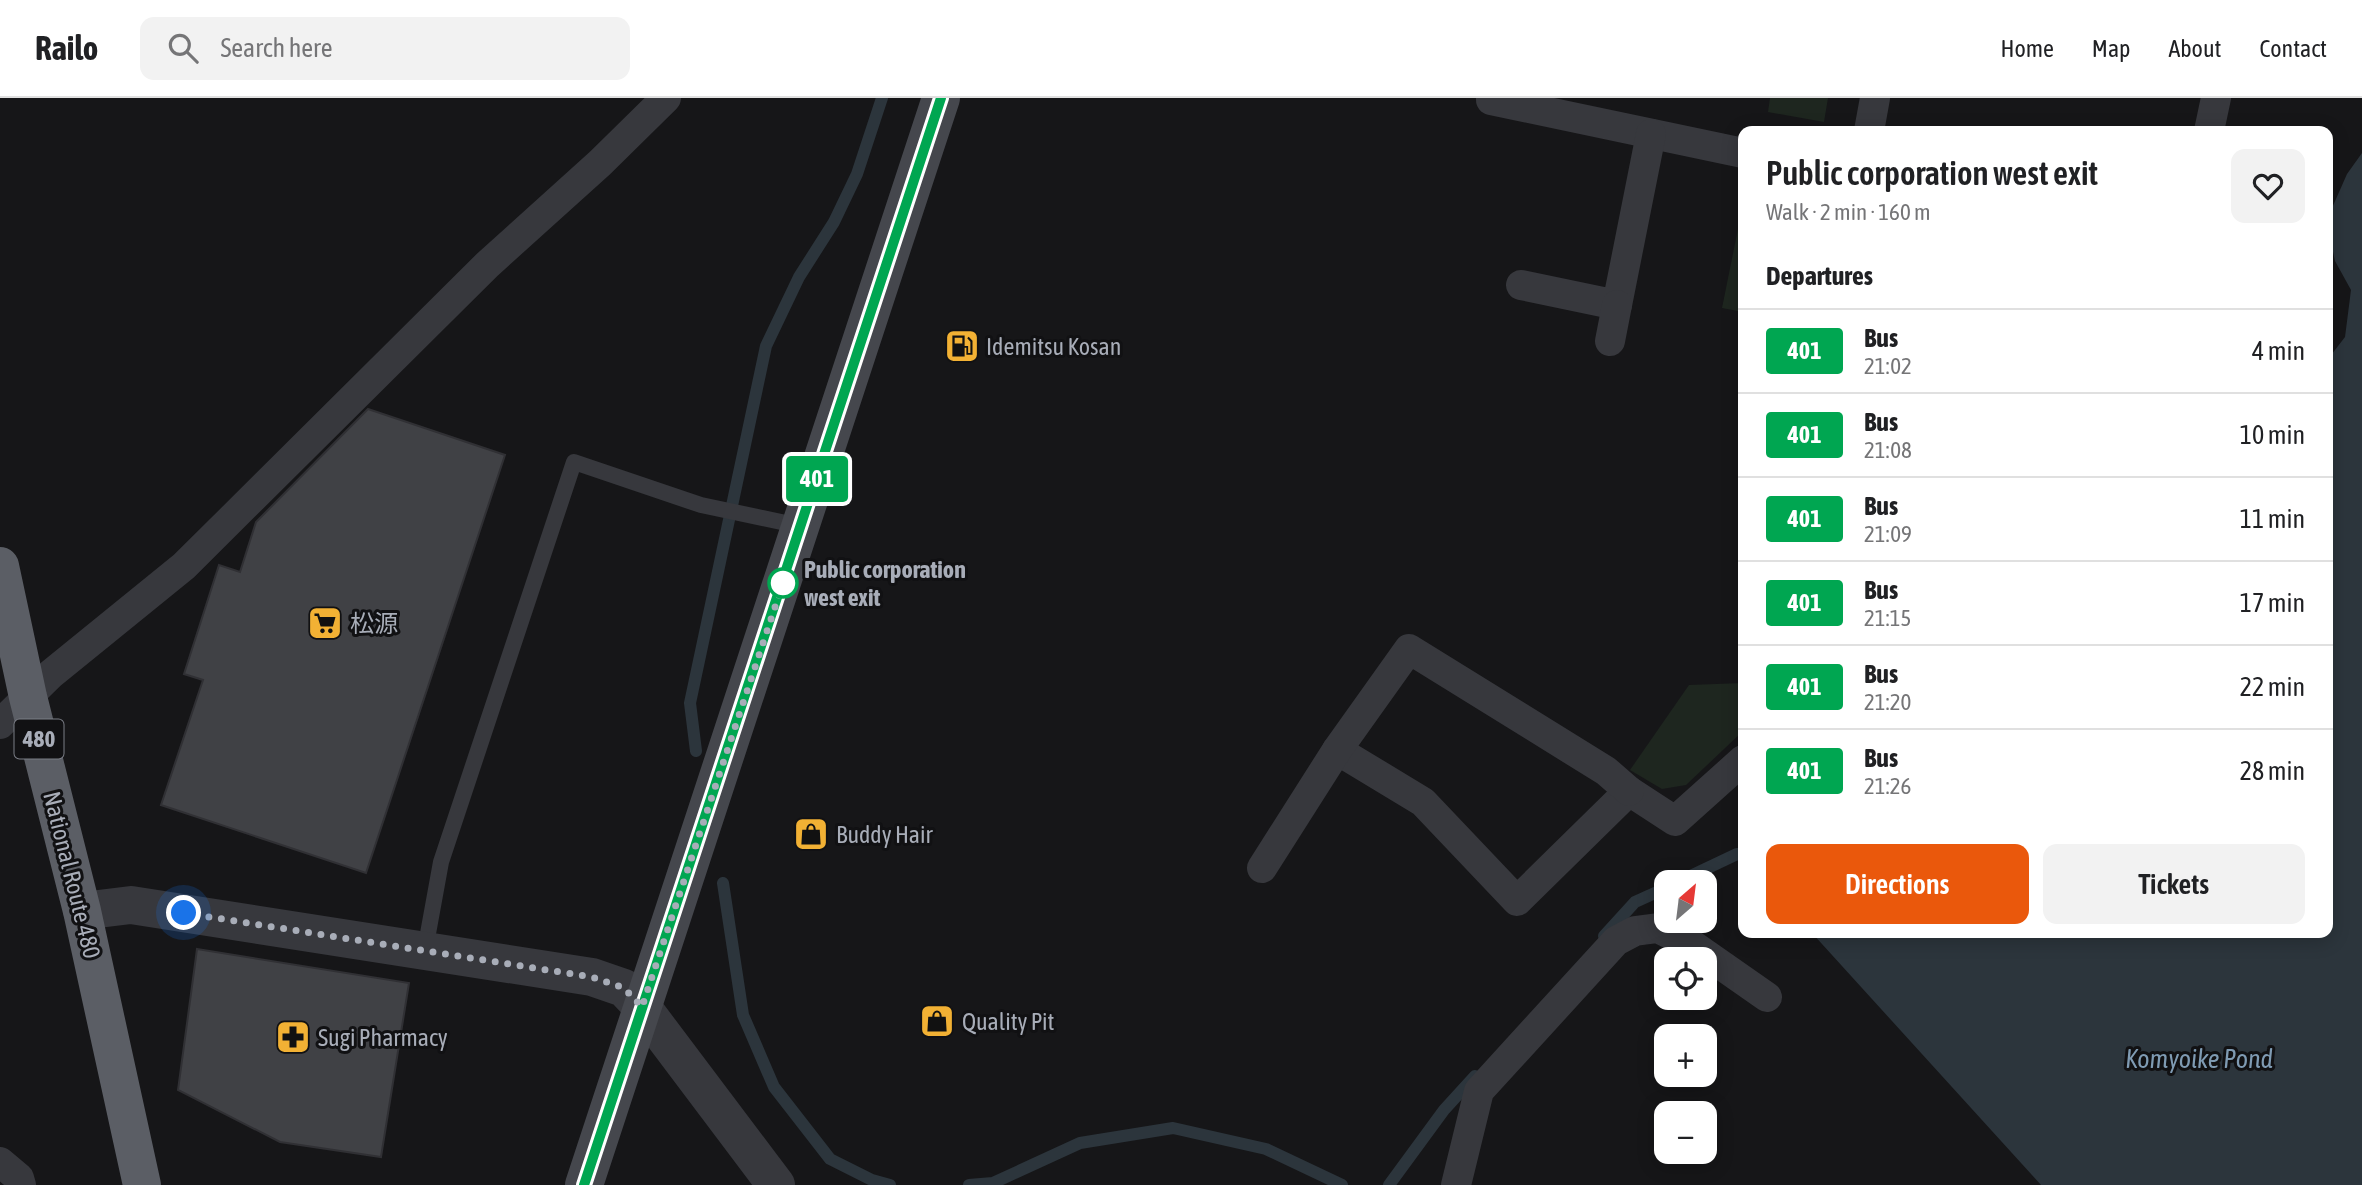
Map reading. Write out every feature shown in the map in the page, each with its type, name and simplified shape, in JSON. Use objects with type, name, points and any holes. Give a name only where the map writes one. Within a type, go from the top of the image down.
[{"type":"highway","name":"National Route 480","points":[[0,566],[82,911],[142,1185]]},
{"type":"main road","points":[[584,1185],[941,98]]},
{"type":"street","points":[[0,724],[51,674],[184,566],[487,265],[600,163],[666,98]]},
{"type":"street","points":[[1491,98],[1738,152]]},
{"type":"street","points":[[1870,126],[1875,98]]},
{"type":"street","points":[[2210,126],[2216,98]]},
{"type":"street","points":[[1610,341],[1651,134]]},
{"type":"street","points":[[1521,285],[1617,305]]},
{"type":"street","points":[[1262,868],[1337,750],[1409,649],[1606,771],[1629,791],[1675,821],[1738,764]]},
{"type":"street","points":[[1337,750],[1423,802],[1517,901],[1629,791]]},
{"type":"street","points":[[82,911],[131,905],[592,977],[624,988],[642,1007],[776,1185]]},
{"type":"street","points":[[1456,1185],[1479,1090],[1616,942],[1635,931],[1658,929],[1694,946],[1767,997]]},
{"type":"street","points":[[0,1162],[19,1178],[21,1185]]},
{"type":"lane","points":[[425,950],[441,862],[574,462],[701,505],[802,527]]},
{"type":"shaded area","points":[[1770,98],[1828,98],[1824,122],[1768,112]]},
{"type":"shaded area","points":[[1738,229],[1738,311],[1722,308]]},
{"type":"shaded area","points":[[1738,683],[1738,736],[1686,785],[1662,789],[1630,770],[1689,685]]},
{"type":"water","name":"Komyoike Pond","points":[[2362,153],[2362,1185],[2041,1185],[1817,938],[2333,938],[2333,353],[2345,337],[2351,290],[2333,252],[2333,206],[2347,174]]},
{"type":"building","name":"松源","points":[[368,409],[505,455],[366,873],[161,805],[203,680],[184,674],[219,565],[240,572],[256,522]]},
{"type":"building","name":"Sugi Pharmacy","points":[[197,949],[409,983],[381,1157],[280,1142],[178,1090]]},
{"type":"waterway","points":[[696,751],[690,703],[766,346],[799,277],[834,222],[857,174],[882,98]]},
{"type":"waterway","points":[[1703,870],[1738,854]]},
{"type":"waterway","points":[[723,883],[743,1015],[774,1087],[830,1159],[872,1180],[890,1185]]},
{"type":"waterway","points":[[1604,936],[1635,902],[1654,893]]},
{"type":"waterway","points":[[1389,1185],[1444,1110],[1475,1076]]},
{"type":"waterway","points":[[969,1185],[993,1183],[1080,1143],[1173,1128],[1266,1149],[1342,1185]]},
{"type":"bus line","name":"401","points":[[584,1185],[941,98]]},
{"type":"place","name":"Idemitsu Kosan","points":[[962,346]]},
{"type":"place","name":"Public corporation west exit","points":[[783,583]]},
{"type":"place","name":"松源","points":[[325,623]]},
{"type":"place","name":"Buddy Hair","points":[[811,834]]},
{"type":"place","name":"Quality Pit","points":[[937,1021]]},
{"type":"place","name":"Sugi Pharmacy","points":[[293,1037]]},
{"type":"route","points":[[184,913],[592,977],[624,988],[642,1007],[783,583]]}]
